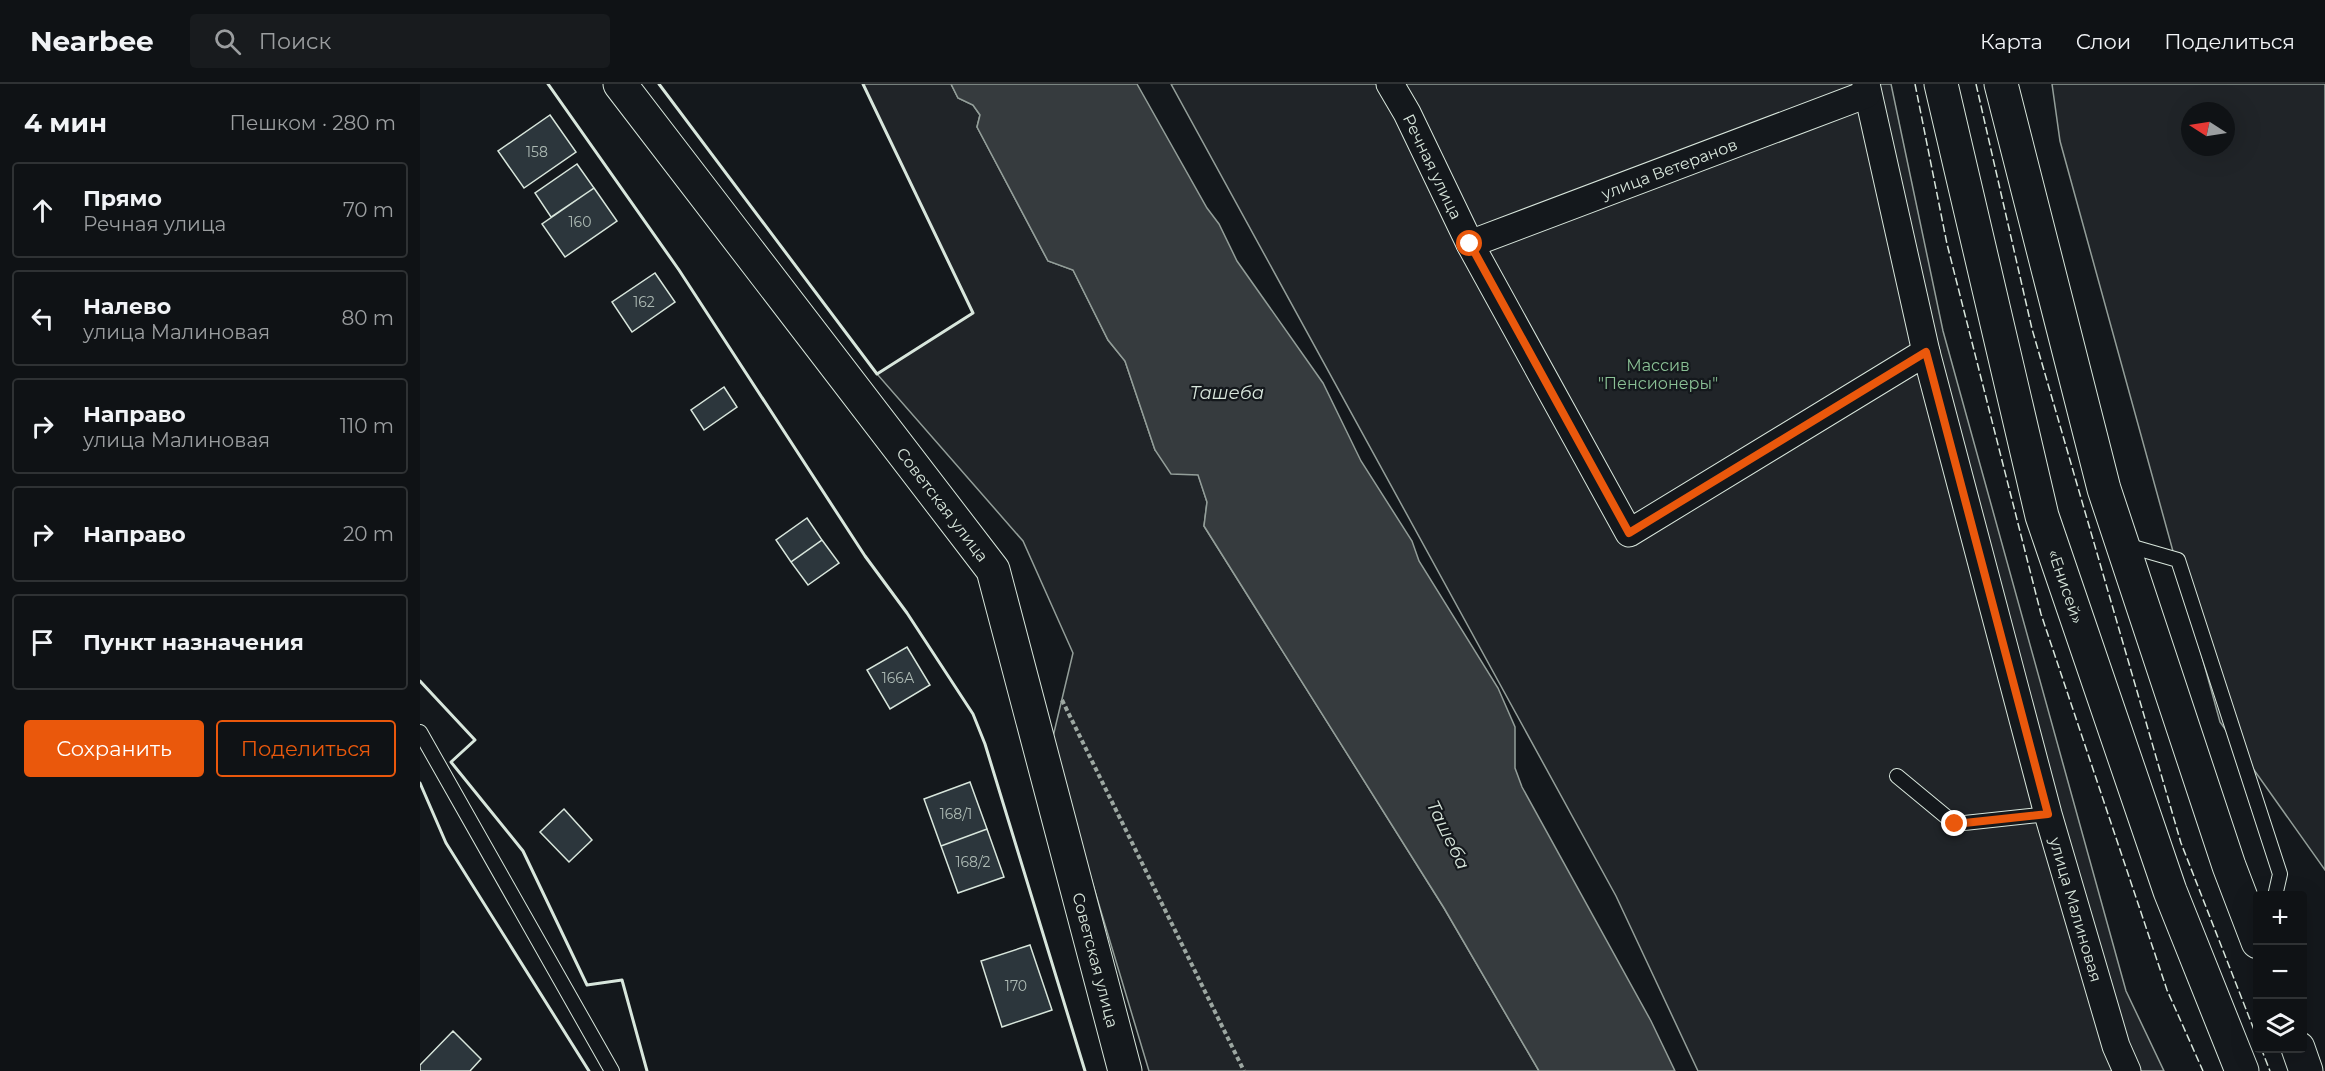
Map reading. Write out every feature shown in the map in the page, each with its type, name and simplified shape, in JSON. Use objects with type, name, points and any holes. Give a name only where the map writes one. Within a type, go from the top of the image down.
[{"type":"main road","name":"Советская улица","points":[[620,84],[993,570],[1125,1071]]},
{"type":"main road","name":"«Енисей»","points":[[1941,84],[2042,516],[2170,891],[2242,1071]]},
{"type":"main road","points":[[2001,84],[2104,489],[2229,866],[2253,929]]},
{"type":"main road","points":[[2300,1053],[2306,1071]]},
{"type":"street","name":"Речная улица","points":[[1390,84],[1407,113],[1470,244],[1629,533],[1926,352]]},
{"type":"street","name":"улица Ветеранов","points":[[1470,244],[1867,89]]},
{"type":"street","name":"улица Малиновая","points":[[1867,89],[1926,352],[2048,814],[2116,1046],[2127,1071]]},
{"type":"lane","points":[[2123,544],[2178,561],[2280,874],[2276,891]]},
{"type":"lane","points":[[420,732],[612,1071]]},
{"type":"lane","points":[[1897,776],[1955,824],[2048,814]]},
{"type":"path","points":[[1060,696],[1244,1071]]},
{"type":"green space","points":[[863,84],[951,84],[958,98],[973,105],[980,115],[977,127],[1048,261],[1073,270],[1108,340],[1125,361],[1155,450],[1198,474],[1207,502],[1204,526],[1444,908],[1539,1071],[1149,1071],[1051,745],[1073,653],[1023,541],[877,374],[973,313]]},
{"type":"green space","name":"Массив \"Пенсионеры\"","points":[[1171,84],[1891,84],[1943,331],[2126,991],[2164,1071],[1698,1071],[1616,896]]},
{"type":"green space","points":[[2052,84],[2325,84],[2325,870],[2220,722],[2060,141]]},
{"type":"water","name":"Ташеба","points":[[951,84],[1137,84],[1207,208],[1219,224],[1237,261],[1323,383],[1361,461],[1412,541],[1419,561],[1498,688],[1515,727],[1515,768],[1522,787],[1651,1021],[1675,1071],[1539,1071],[1444,908],[1204,526],[1207,502],[1198,475],[1171,474],[1155,450],[1125,361],[1108,340],[1073,270],[1048,261],[977,127],[980,115],[973,105],[958,98]]},
{"type":"building","points":[[550,115],[576,152],[524,188],[498,151]]},
{"type":"building","points":[[577,164],[594,188],[551,217],[535,193]]},
{"type":"building","points":[[594,188],[617,221],[565,257],[542,224]]},
{"type":"building","points":[[655,273],[675,302],[632,332],[612,302]]},
{"type":"building","points":[[724,387],[737,407],[704,430],[691,410]]},
{"type":"building","points":[[807,518],[822,540],[791,562],[776,540]]},
{"type":"building","points":[[822,540],[839,563],[808,585],[791,562]]},
{"type":"building","points":[[907,647],[930,685],[890,709],[867,670]]},
{"type":"building","points":[[970,782],[987,829],[941,846],[924,799]]},
{"type":"building","points":[[564,809],[592,840],[569,862],[540,832]]},
{"type":"building","points":[[987,829],[1004,877],[958,893],[941,846]]},
{"type":"building","points":[[1030,945],[1052,1010],[1002,1027],[981,961]]},
{"type":"building","points":[[453,1031],[481,1059],[470,1071],[420,1071],[420,1065]]},
{"type":"fence","points":[[1915,84],[1947,244],[2041,614],[2167,990],[2203,1071]]},
{"type":"fence","points":[[1976,84],[2032,329],[2181,843],[2253,1027]]},
{"type":"fence","points":[[2263,1053],[2270,1071]]},
{"type":"wall","points":[[548,84],[679,270],[865,556],[907,613],[973,714],[985,744],[1085,1071]]},
{"type":"wall","points":[[659,84],[877,374],[973,313],[863,84]]},
{"type":"wall","points":[[420,681],[475,740],[451,762],[523,851],[587,985],[622,980],[647,1071]]},
{"type":"wall","points":[[420,783],[446,843],[589,1071]]},
{"type":"route","points":[[1470,244],[1629,533],[1926,352],[2048,814],[1955,824]]}]
